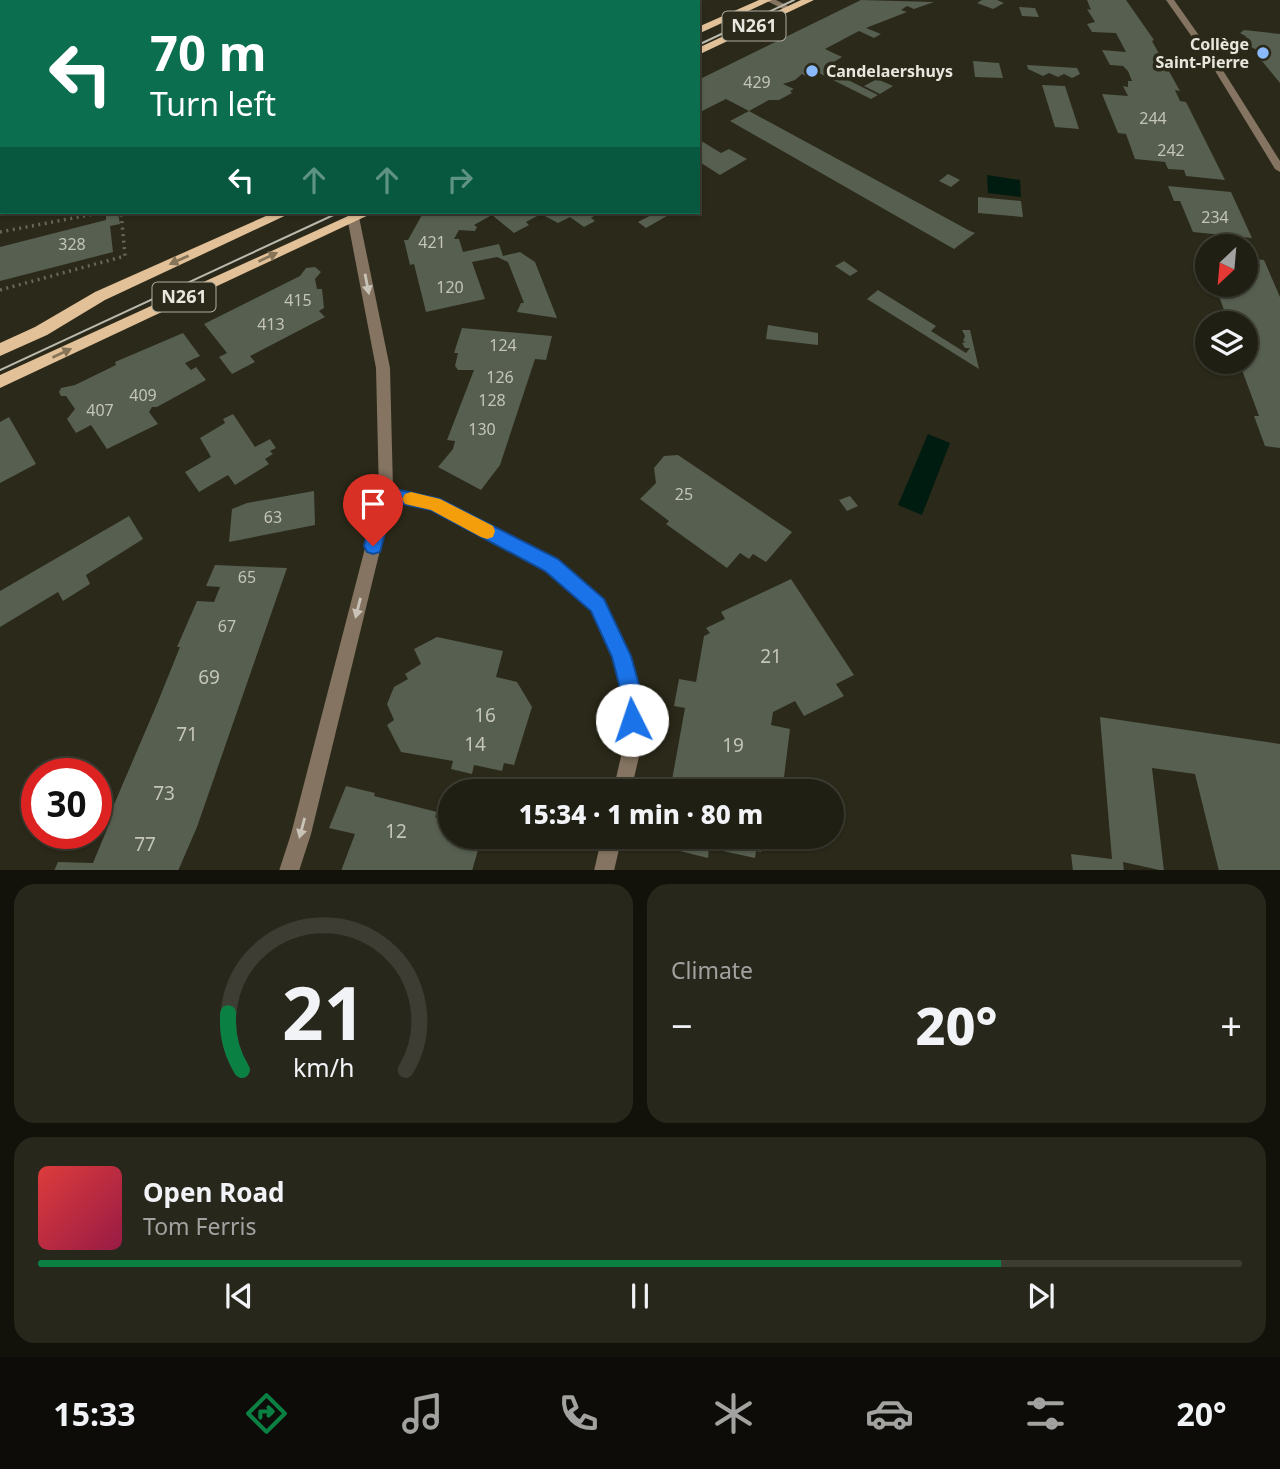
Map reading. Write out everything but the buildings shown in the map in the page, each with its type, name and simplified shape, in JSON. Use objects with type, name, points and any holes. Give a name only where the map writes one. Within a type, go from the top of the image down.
[{"type":"main road","name":"N261","points":[[700,30],[768,0]]},
{"type":"main road","name":"N261","points":[[700,51],[809,0]]},
{"type":"main road","name":"N261","points":[[0,349],[41,331],[100,296],[282,214]]},
{"type":"main road","name":"N261","points":[[0,382],[359,214]]},
{"type":"street","points":[[768,0],[790,9]]},
{"type":"street","points":[[1170,0],[1213,61],[1280,169]]},
{"type":"street","points":[[289,870],[301,834],[386,494],[383,368],[359,214]]},
{"type":"street","points":[[386,494],[434,504],[552,565],[598,605],[622,656],[631,692],[632,748],[625,779]]},
{"type":"street","points":[[604,870],[609,849]]},
{"type":"path","points":[[0,232],[94,214]]},
{"type":"path","points":[[0,290],[125,256],[121,214]]},
{"type":"shaded area","points":[[987,175],[1020,180],[1021,197],[988,193]]},
{"type":"shaded area","points":[[928,434],[950,443],[922,515],[898,505]]},
{"type":"tram line","points":[[700,44],[794,0]]},
{"type":"tram line","points":[[0,370],[336,214]]},
{"type":"slow traffic","points":[[411,499],[434,504],[487,531]]},
{"type":"place","name":"Collège Saint-Pierre","points":[[1263,53]]},
{"type":"place","name":"Candelaershuys","points":[[812,71]]},
{"type":"route","points":[[373,546],[386,494],[434,504],[552,565],[598,605],[622,656],[631,692],[632,720]]}]
